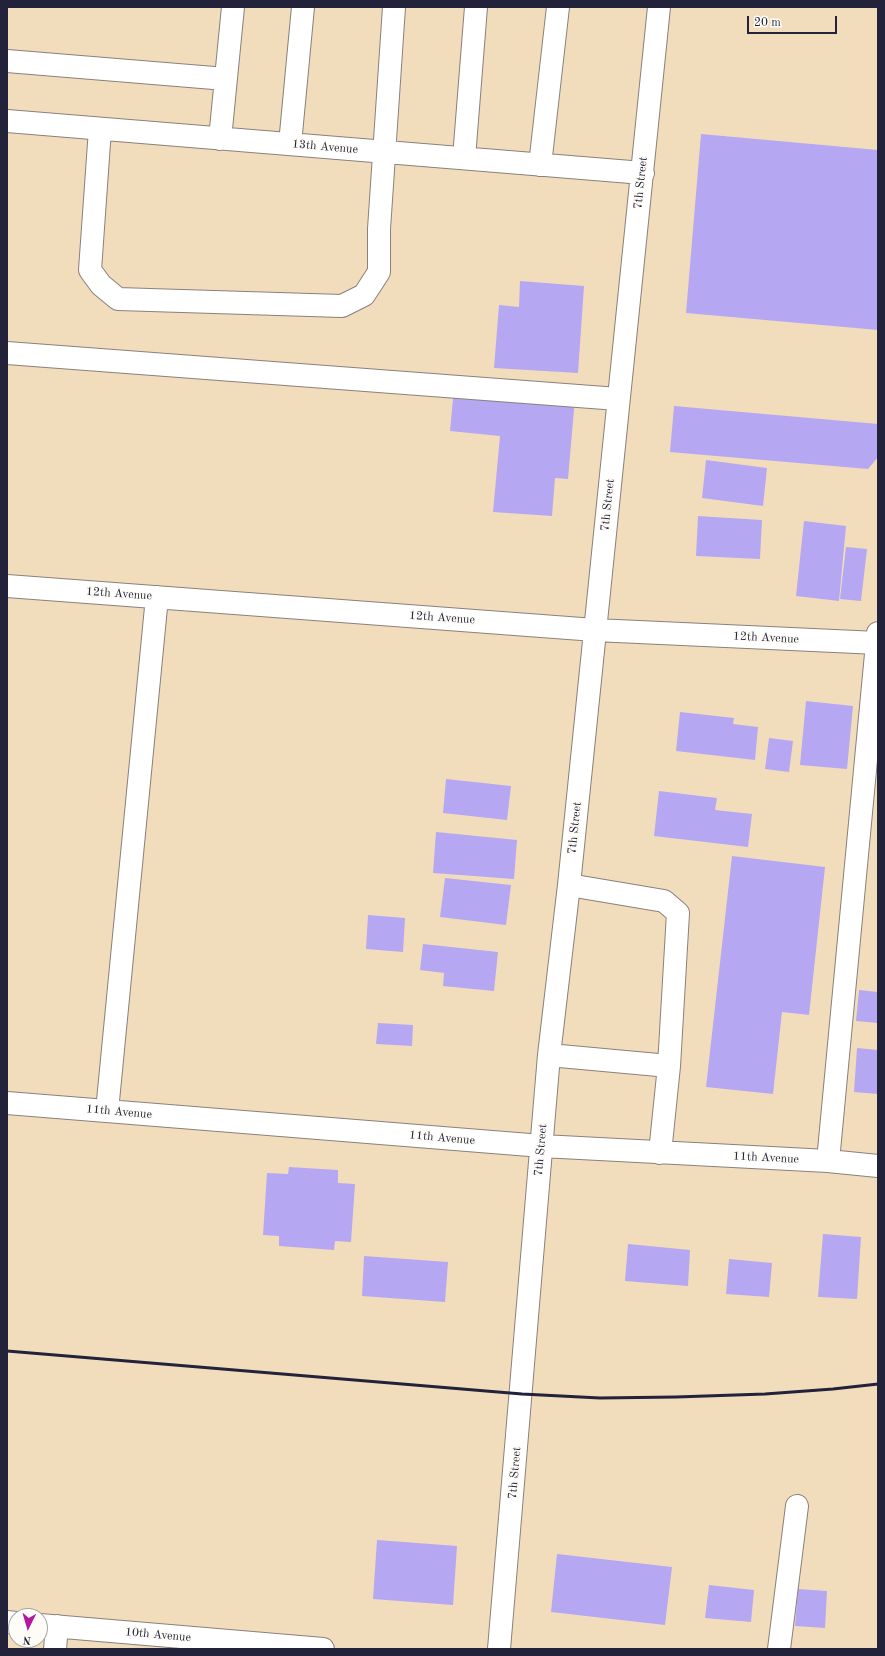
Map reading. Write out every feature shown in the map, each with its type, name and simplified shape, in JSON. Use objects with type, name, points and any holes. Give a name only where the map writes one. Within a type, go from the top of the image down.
[{"type":"street","points":[[220,138],[233,7]]},
{"type":"street","points":[[290,144],[303,7]]},
{"type":"street","points":[[100,129],[90,270],[101,285],[118,299],[342,306],[364,295],[379,272],[379,229],[394,7]]},
{"type":"street","points":[[464,158],[476,7]]},
{"type":"street","points":[[540,164],[558,7]]},
{"type":"street","name":"7th Street","points":[[499,1649],[549,1056],[569,885],[659,7]]},
{"type":"street","points":[[7,61],[226,79]]},
{"type":"street","name":"13th Avenue","points":[[7,121],[643,173]]},
{"type":"street","points":[[7,353],[618,398]]},
{"type":"street","name":"12th Avenue","points":[[7,586],[595,630],[878,640]]},
{"type":"street","points":[[107,1111],[156,597]]},
{"type":"street","points":[[828,1161],[878,640]]},
{"type":"street","points":[[569,885],[664,901],[678,913],[668,1066],[660,1153]]},
{"type":"street","points":[[549,1056],[668,1066]]},
{"type":"street","name":"11th Avenue","points":[[7,1103],[542,1146],[828,1161],[878,1166]]},
{"type":"street","points":[[779,1649],[797,1506]]},
{"type":"street","points":[[49,1626],[55,1649]]},
{"type":"street","name":"10th Avenue","points":[[49,1626],[323,1649]]},
{"type":"building","points":[[701,134],[878,150],[878,330],[686,313]]},
{"type":"building","points":[[520,281],[584,286],[578,373],[494,368],[499,305],[519,307]]},
{"type":"building","points":[[454,388],[575,398],[568,479],[555,478],[552,516],[493,512],[500,436],[450,431]]},
{"type":"building","points":[[674,406],[878,424],[878,457],[868,469],[670,452]]},
{"type":"building","points":[[706,460],[767,468],[763,506],[702,498]]},
{"type":"building","points":[[698,516],[762,520],[760,559],[696,556]]},
{"type":"building","points":[[804,521],[846,526],[839,601],[796,596]]},
{"type":"building","points":[[846,547],[867,549],[861,601],[840,599]]},
{"type":"building","points":[[806,701],[853,706],[847,769],[800,765]]},
{"type":"building","points":[[680,712],[734,718],[733,724],[758,727],[755,760],[676,751]]},
{"type":"building","points":[[769,738],[793,741],[789,772],[765,769]]},
{"type":"building","points":[[446,779],[511,786],[507,820],[443,813]]},
{"type":"building","points":[[659,791],[717,798],[715,810],[752,814],[748,847],[654,836]]},
{"type":"building","points":[[436,832],[517,840],[514,879],[433,873]]},
{"type":"building","points":[[732,856],[825,867],[809,1015],[782,1012],[773,1094],[706,1087]]},
{"type":"building","points":[[445,878],[511,885],[506,925],[440,917]]},
{"type":"building","points":[[368,915],[405,918],[403,952],[366,949]]},
{"type":"building","points":[[423,944],[498,952],[494,991],[443,986],[444,973],[420,970]]},
{"type":"building","points":[[859,990],[878,992],[878,1023],[856,1021]]},
{"type":"building","points":[[378,1023],[413,1025],[412,1046],[376,1044]]},
{"type":"building","points":[[857,1048],[878,1050],[878,1094],[854,1092]]},
{"type":"building","points":[[289,1167],[338,1170],[338,1183],[355,1184],[351,1242],[335,1241],[334,1250],[279,1246],[279,1236],[263,1235],[267,1173],[288,1174]]},
{"type":"building","points":[[823,1234],[861,1237],[857,1299],[818,1297]]},
{"type":"building","points":[[628,1244],[690,1250],[688,1286],[625,1281]]},
{"type":"building","points":[[364,1256],[448,1262],[445,1302],[362,1296]]},
{"type":"building","points":[[729,1259],[772,1263],[769,1297],[726,1294]]},
{"type":"building","points":[[377,1540],[457,1546],[453,1605],[373,1599]]},
{"type":"building","points":[[557,1554],[672,1567],[665,1625],[551,1612]]},
{"type":"building","points":[[709,1585],[754,1590],[751,1622],[705,1618]]},
{"type":"building","points":[[798,1589],[827,1591],[825,1628],[795,1626]]},
{"type":"railway","points":[[7,1351],[522,1394],[600,1398],[765,1394],[878,1384]]}]
